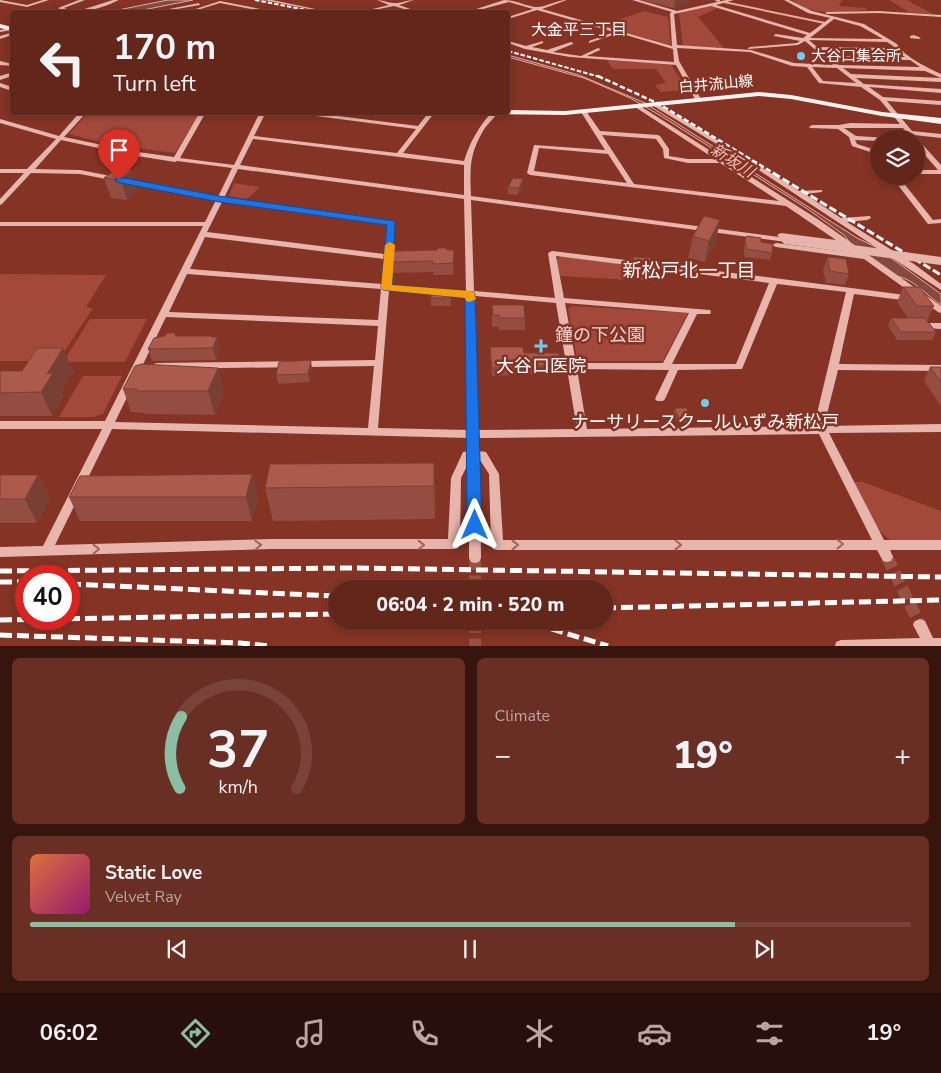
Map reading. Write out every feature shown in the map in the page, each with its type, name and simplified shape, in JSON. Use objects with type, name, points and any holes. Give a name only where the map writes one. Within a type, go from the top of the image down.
[{"type":"main road","name":"白井流山線","points":[[510,113],[584,112],[744,94],[774,95],[897,117],[941,121]]},
{"type":"street","points":[[11,2],[18,0]]},
{"type":"street","points":[[0,1],[27,6],[47,0]]},
{"type":"street","points":[[68,10],[60,8],[83,0]]},
{"type":"street","points":[[82,10],[118,0]]},
{"type":"street","points":[[266,0],[318,10]]},
{"type":"street","points":[[282,3],[296,0]]},
{"type":"street","points":[[379,0],[410,10]]},
{"type":"street","points":[[374,10],[412,0]]},
{"type":"street","points":[[476,10],[509,0],[675,47],[759,53],[794,65],[926,69]]},
{"type":"street","points":[[510,17],[565,0]]},
{"type":"street","points":[[634,0],[675,11],[711,2],[732,0]]},
{"type":"street","points":[[786,0],[815,13],[862,26],[895,45],[897,50]]},
{"type":"street","points":[[194,10],[220,2],[260,10]]},
{"type":"street","points":[[711,2],[780,25],[807,39],[826,57],[882,99],[907,130]]},
{"type":"street","points":[[166,10],[196,4],[214,4]]},
{"type":"street","points":[[236,10],[244,7]]},
{"type":"street","points":[[675,11],[672,12],[677,64],[698,98]]},
{"type":"street","points":[[815,13],[879,12],[941,16]]},
{"type":"street","points":[[738,50],[741,48],[796,45],[834,18]]},
{"type":"street","points":[[778,46],[774,26],[780,25]]},
{"type":"street","points":[[590,42],[618,32]]},
{"type":"street","points":[[776,35],[807,39],[889,41]]},
{"type":"street","points":[[524,48],[541,42]]},
{"type":"street","points":[[510,43],[544,53],[677,64]]},
{"type":"street","points":[[544,53],[571,43]]},
{"type":"street","points":[[580,57],[598,48]]},
{"type":"street","points":[[815,48],[897,50],[926,69],[941,76]]},
{"type":"street","points":[[826,57],[911,59]]},
{"type":"street","points":[[808,66],[821,82],[866,87],[941,91]]},
{"type":"street","points":[[850,76],[941,80]]},
{"type":"street","points":[[882,99],[941,103]]},
{"type":"street","points":[[653,104],[674,115],[798,193],[911,266],[941,288]]},
{"type":"street","points":[[638,106],[789,204],[941,310]]},
{"type":"street","points":[[584,112],[631,184]]},
{"type":"street","points":[[0,203],[81,115]]},
{"type":"street","points":[[175,160],[201,115]]},
{"type":"street","points":[[47,550],[262,115]]},
{"type":"street","points":[[313,115],[420,128]]},
{"type":"street","points":[[399,155],[430,115]]},
{"type":"street","points":[[475,558],[474,434],[467,163],[475,140],[492,115]]},
{"type":"street","points":[[0,121],[60,139],[100,148],[175,160],[941,261]]},
{"type":"street","points":[[812,127],[850,125],[904,126]]},
{"type":"street","points":[[839,127],[854,138],[870,138]]},
{"type":"street","points":[[597,133],[658,137],[666,149],[666,157],[688,161],[722,161]]},
{"type":"street","points":[[925,137],[941,136]]},
{"type":"street","points":[[251,137],[467,163]]},
{"type":"street","points":[[854,138],[852,139],[854,145],[870,152]]},
{"type":"street","points":[[610,152],[536,146],[530,173],[789,204]]},
{"type":"street","points":[[925,152],[941,171]]},
{"type":"street","points":[[0,171],[80,172],[219,199],[392,223],[373,431]]},
{"type":"street","points":[[925,172],[941,171]]},
{"type":"street","points":[[901,185],[931,222],[941,221]]},
{"type":"street","points":[[798,193],[820,191]]},
{"type":"street","points":[[840,220],[867,218]]},
{"type":"street","points":[[0,224],[208,224]]},
{"type":"street","points":[[723,232],[748,230],[846,243]]},
{"type":"street","points":[[723,232],[727,236],[739,240],[866,258]]},
{"type":"street","points":[[203,234],[389,257]]},
{"type":"street","points":[[584,433],[552,253],[927,300]]},
{"type":"street","points":[[184,271],[470,295],[707,312]]},
{"type":"street","points":[[572,366],[739,367],[774,280]]},
{"type":"street","points":[[851,290],[820,430],[888,557]]},
{"type":"street","points":[[660,399],[694,311]]},
{"type":"street","points":[[164,314],[382,323]]},
{"type":"street","points":[[928,326],[941,326]]},
{"type":"street","points":[[138,366],[378,362]]},
{"type":"street","points":[[834,367],[941,368]]},
{"type":"street","points":[[0,425],[108,425],[474,434],[941,428]]},
{"type":"street","points":[[0,552],[271,544],[454,544],[456,473],[467,455],[482,455],[494,474],[496,545],[941,545]]},
{"type":"street","points":[[920,625],[934,645]]},
{"type":"street","points":[[841,646],[934,645]]},
{"type":"green space","points":[[792,0],[842,0],[839,6],[865,8],[867,10],[818,11],[809,9]]},
{"type":"green space","points":[[889,0],[907,0],[933,14],[910,13]]},
{"type":"green space","points":[[708,6],[718,8],[698,17],[724,48],[683,46],[679,13]]},
{"type":"green space","points":[[644,11],[668,17],[671,45],[599,26]]},
{"type":"green space","points":[[607,60],[671,65],[688,90],[661,92],[655,85],[666,83],[656,69],[613,69]]},
{"type":"green space","points":[[86,115],[199,115],[175,153],[113,145],[69,134]]},
{"type":"green space","points":[[234,183],[260,187],[247,199],[229,196]]},
{"type":"green space","points":[[565,256],[630,265],[631,280],[560,276],[557,261],[558,258]]},
{"type":"green space","points":[[0,274],[106,275],[86,307],[93,308],[58,361],[0,361]]},
{"type":"green space","name":"鐘の下公園","points":[[573,306],[688,313],[663,361],[583,361],[577,358],[568,308]]},
{"type":"green space","points":[[90,319],[147,319],[125,362],[63,362]]},
{"type":"green space","points":[[83,376],[122,376],[103,414],[93,417],[59,417]]},
{"type":"green space","points":[[854,482],[863,482],[941,511],[941,540],[891,540],[884,535],[874,522]]},
{"type":"water","points":[[168,0],[193,0],[143,10],[118,10]]},
{"type":"water","name":"新坂川","points":[[510,56],[579,75],[645,103],[857,238],[876,247],[941,294],[941,305],[915,284],[897,276],[851,244],[844,235],[806,208],[661,116],[630,98],[584,78],[510,58]]},
{"type":"building","points":[[116,169],[132,170],[121,180],[104,178]]},
{"type":"building","points":[[513,178],[523,179],[519,188],[508,187]]},
{"type":"building","points":[[704,216],[720,220],[709,241],[693,236]]},
{"type":"building","points":[[747,236],[761,238],[761,242],[773,244],[772,253],[746,249],[745,240]]},
{"type":"building","points":[[438,248],[454,250],[453,263],[433,264],[433,261],[392,262],[393,252],[437,250]]},
{"type":"building","points":[[633,257],[651,258],[652,269],[634,268]]},
{"type":"building","points":[[828,257],[846,259],[849,274],[830,271]]},
{"type":"building","points":[[903,287],[919,287],[934,306],[917,306]]},
{"type":"building","points":[[431,289],[449,289],[451,298],[431,298]]},
{"type":"building","points":[[492,305],[524,305],[525,318],[499,318],[499,315],[493,315]]},
{"type":"building","points":[[891,318],[925,318],[936,332],[901,332]]},
{"type":"building","points":[[166,333],[176,333],[175,336],[217,337],[213,348],[148,349],[154,338],[165,336]]},
{"type":"building","points":[[490,347],[523,347],[524,353],[559,353],[561,365],[492,368]]},
{"type":"building","points":[[37,348],[63,348],[47,374],[53,373],[41,392],[0,393],[0,371],[22,371]]},
{"type":"building","points":[[311,360],[308,374],[276,375],[279,362]]},
{"type":"building","points":[[141,364],[218,368],[208,391],[136,391],[137,389],[123,389],[135,366]]},
{"type":"building","points":[[930,367],[941,367],[941,382]]},
{"type":"building","points":[[675,408],[687,408],[689,419],[679,419]]},
{"type":"building","points":[[434,463],[434,486],[265,488],[270,464]]},
{"type":"building","points":[[252,474],[246,497],[69,497],[80,476]]},
{"type":"building","points":[[0,475],[38,475],[25,499],[0,499]]},
{"type":"waterway","points":[[724,2],[825,23]]},
{"type":"tunnel","points":[[887,557],[920,625]]},
{"type":"tunnel","points":[[475,558],[475,580]]},
{"type":"tunnel","points":[[475,630],[475,646]]},
{"type":"railway","points":[[255,0],[307,10]]},
{"type":"railway","points":[[510,52],[600,77]]},
{"type":"railway","points":[[598,76],[659,104],[775,174]]},
{"type":"railway","points":[[773,173],[941,275]]},
{"type":"railway","points":[[0,571],[353,568],[941,577]]},
{"type":"railway","points":[[0,582],[15,582]]},
{"type":"railway","points":[[80,584],[328,596]]},
{"type":"railway","points":[[613,608],[941,600]]},
{"type":"railway","points":[[0,620],[328,614]]},
{"type":"railway","points":[[555,630],[608,646]]},
{"type":"railway","points":[[0,635],[240,643],[269,646]]},
{"type":"slow traffic","points":[[390,245],[387,288],[470,295],[470,299]]},
{"type":"place","name":"大谷口集会所","points":[[801,56]]},
{"type":"place","name":"大谷口医院","points":[[541,346]]},
{"type":"place","name":"ナーサリースクールいずみ新松戸","points":[[705,403]]},
{"type":"district","name":"大金平三丁目","points":[[579,29]]},
{"type":"district","name":"新松戸北一丁目","points":[[689,270]]},
{"type":"route","points":[[119,180],[219,199],[392,223],[387,288],[470,295],[475,525]]}]
